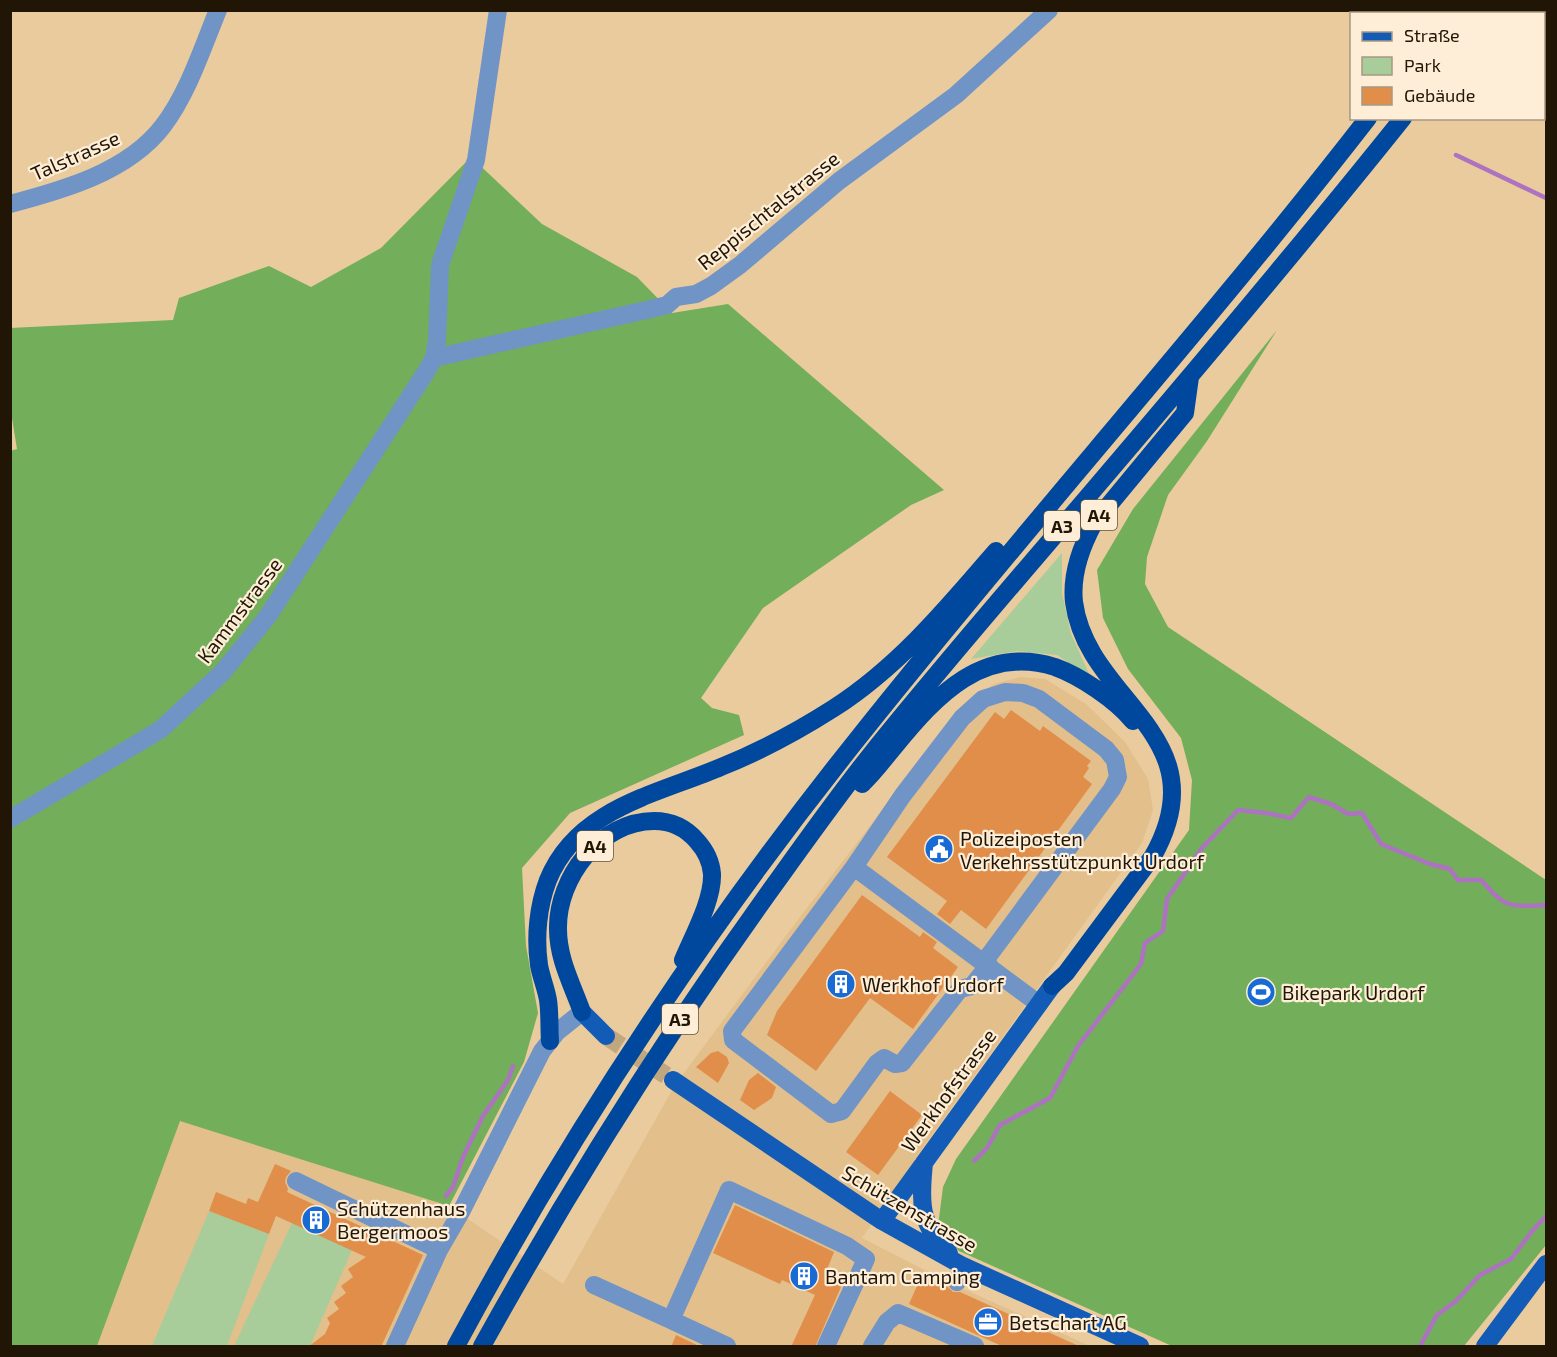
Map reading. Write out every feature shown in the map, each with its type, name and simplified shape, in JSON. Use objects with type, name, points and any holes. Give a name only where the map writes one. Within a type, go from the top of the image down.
[{"type":"highway","name":"A3","points":[[456,1347],[549,1185],[669,996],[728,910],[857,739],[1238,282],[1366,120]]},
{"type":"highway","name":"A3","points":[[482,1347],[547,1233],[627,1101],[700,989],[819,822],[870,755],[942,668],[1317,227],[1401,120]]},
{"type":"highway","name":"A4","points":[[1052,987],[1066,973],[1153,856],[1164,837],[1170,819],[1172,794],[1170,773],[1162,750],[1151,729],[1105,671],[1086,642],[1074,600],[1075,579],[1085,540],[1105,507],[1185,413],[1190,377]]},
{"type":"highway","name":"A4","points":[[550,1041],[548,1000],[539,964],[539,912],[549,878],[558,860],[587,829],[624,805],[753,753],[800,729],[835,707],[902,653],[939,616],[998,549],[1035,524]]},
{"type":"highway","points":[[819,822],[866,780],[926,711],[967,675],[1007,662],[1025,662],[1066,671],[1092,687],[1129,717],[1143,734],[1154,755],[1160,775],[1159,815],[1155,833],[1145,854],[1059,969],[1052,987]]},
{"type":"highway","name":"A4","points":[[582,1012],[559,949],[559,906],[567,883],[593,848],[610,834],[627,825],[645,821],[663,821],[680,826],[693,836],[704,849],[712,876],[707,902],[669,996]]},
{"type":"highway","name":"A4","points":[[539,942],[560,993],[582,1012]]},
{"type":"main road","name":"Werkhofstrasse","points":[[882,1221],[1052,987]]},
{"type":"main road","points":[[582,1012],[606,1035]]},
{"type":"main road","name":"Schützenstrasse","points":[[673,1080],[960,1274],[1132,1344]]},
{"type":"main road","points":[[924,1162],[920,1196],[927,1226],[960,1274]]},
{"type":"main road","points":[[1485,1347],[1546,1264]]},
{"type":"street","name":"Talstrasse","points":[[10,204],[101,173],[131,156],[148,143],[168,120],[178,101],[218,10]]},
{"type":"street","points":[[434,358],[438,341],[440,265],[476,160],[498,10]]},
{"type":"street","name":"Reppischtalstrasse","points":[[434,358],[642,312],[667,305],[676,297],[696,294],[711,286],[740,265],[839,181],[956,95],[1049,10]]},
{"type":"street","name":"Kammstrasse","points":[[10,819],[160,730],[222,674],[268,616],[434,358]]},
{"type":"street","points":[[1005,692],[1023,693],[1039,699],[1106,749],[1115,760],[1118,777],[1112,789],[987,964],[972,986],[960,989],[902,1063],[895,1064],[885,1058],[877,1063],[842,1111],[831,1114],[733,1040],[732,1031],[854,867],[903,795],[962,718],[983,699],[1005,692]]},
{"type":"street","points":[[854,867],[1039,1004]]},
{"type":"street","points":[[395,1347],[439,1250],[461,1212],[543,1051],[550,1041],[582,1012]]},
{"type":"street","points":[[296,1181],[439,1250]]},
{"type":"street","points":[[671,1320],[729,1190],[847,1246],[866,1259],[826,1347]]},
{"type":"street","points":[[594,1285],[727,1347]]},
{"type":"street","points":[[872,1347],[887,1322],[898,1313],[969,1345]]},
{"type":"shaded area","points":[[1020,677],[1045,679],[1086,704],[1125,742],[1148,779],[1153,810],[1142,843],[929,1139],[862,1238],[946,1281],[1090,1346],[97,1346],[180,1120],[449,1206],[563,1284],[675,1085],[797,921],[952,719],[973,699],[994,684]]},
{"type":"green space","points":[[471,157],[542,224],[637,277],[672,313],[728,304],[944,490],[911,505],[763,608],[701,698],[712,708],[739,715],[744,735],[570,813],[522,868],[526,946],[538,1013],[524,1062],[449,1206],[180,1121],[97,1346],[11,1346],[10,451],[17,449],[11,412],[10,328],[173,320],[179,298],[269,266],[311,287],[381,248]]},
{"type":"green space","points":[[1277,330],[1207,441],[1168,495],[1147,557],[1145,584],[1168,627],[1546,880],[1546,1245],[1464,1346],[1172,1346],[959,1251],[938,1226],[943,1187],[956,1159],[1189,830],[1192,780],[1181,738],[1128,669],[1103,618],[1097,570],[1133,509]]},
{"type":"green space","points":[[1062,553],[1062,593],[1071,634],[1091,678],[1057,655],[1017,651],[971,659]]},
{"type":"green space","points":[[209,1211],[269,1234],[227,1346],[152,1346]]},
{"type":"green space","points":[[292,1223],[352,1250],[310,1346],[234,1346]]},
{"type":"building","points":[[1011,710],[1040,731],[1043,726],[1091,761],[1083,777],[1092,784],[986,929],[961,910],[950,924],[937,914],[947,901],[887,857],[995,712],[1004,719]]},
{"type":"building","name":"Werkhof Urdorf","points":[[862,895],[920,937],[923,932],[937,942],[933,948],[958,967],[913,1029],[870,998],[816,1071],[767,1035],[777,1011]]},
{"type":"building","points":[[718,1051],[727,1057],[729,1063],[718,1083],[696,1067],[711,1053]]},
{"type":"building","points":[[758,1073],[776,1087],[772,1098],[754,1110],[740,1100],[749,1080]]},
{"type":"building","points":[[890,1091],[922,1115],[878,1175],[846,1152]]},
{"type":"building","points":[[275,1164],[291,1171],[285,1182],[287,1192],[423,1255],[381,1347],[308,1347],[325,1334],[330,1323],[327,1318],[339,1309],[334,1302],[346,1293],[341,1286],[353,1277],[348,1269],[366,1257],[276,1216],[269,1234],[209,1211],[216,1192],[246,1204],[248,1198],[258,1202]]},
{"type":"building","name":"Bantam Camping","points":[[735,1205],[834,1252],[826,1272],[844,1280],[815,1347],[791,1347],[815,1295],[782,1280],[780,1284],[713,1253]]},
{"type":"building","name":"Betschart AG","points":[[922,1275],[947,1286],[953,1292],[960,1292],[1081,1347],[1004,1347],[909,1304]]},
{"type":"building","points":[[676,1335],[701,1347],[671,1347]]},
{"type":"waterway","points":[[1456,155],[1546,198]]},
{"type":"waterway","points":[[974,1161],[987,1148],[1000,1125],[1050,1098],[1078,1046],[1141,964],[1145,943],[1163,931],[1167,899],[1202,848],[1238,810],[1291,818],[1309,797],[1331,804],[1348,814],[1362,813],[1381,844],[1430,864],[1450,869],[1458,880],[1481,880],[1496,896],[1508,904],[1544,905],[1546,908]]},
{"type":"waterway","points":[[446,1196],[453,1187],[463,1157],[483,1116],[508,1080],[513,1066]]},
{"type":"waterway","points":[[1420,1346],[1437,1315],[1456,1301],[1480,1275],[1511,1259],[1546,1216]]},
{"type":"tunnel","points":[[606,1036],[673,1080]]},
{"type":"place","name":"Polizeiposten Verkehrsstützpunkt Urdorf","points":[[939,849]]},
{"type":"place","name":"Werkhof Urdorf","points":[[841,984]]},
{"type":"place","name":"Bikepark Urdorf","points":[[1261,992]]},
{"type":"place","name":"Schützenhaus Bergermoos","points":[[316,1220]]},
{"type":"place","name":"Bantam Camping","points":[[804,1276]]},
{"type":"place","name":"Betschart AG","points":[[988,1322]]}]
